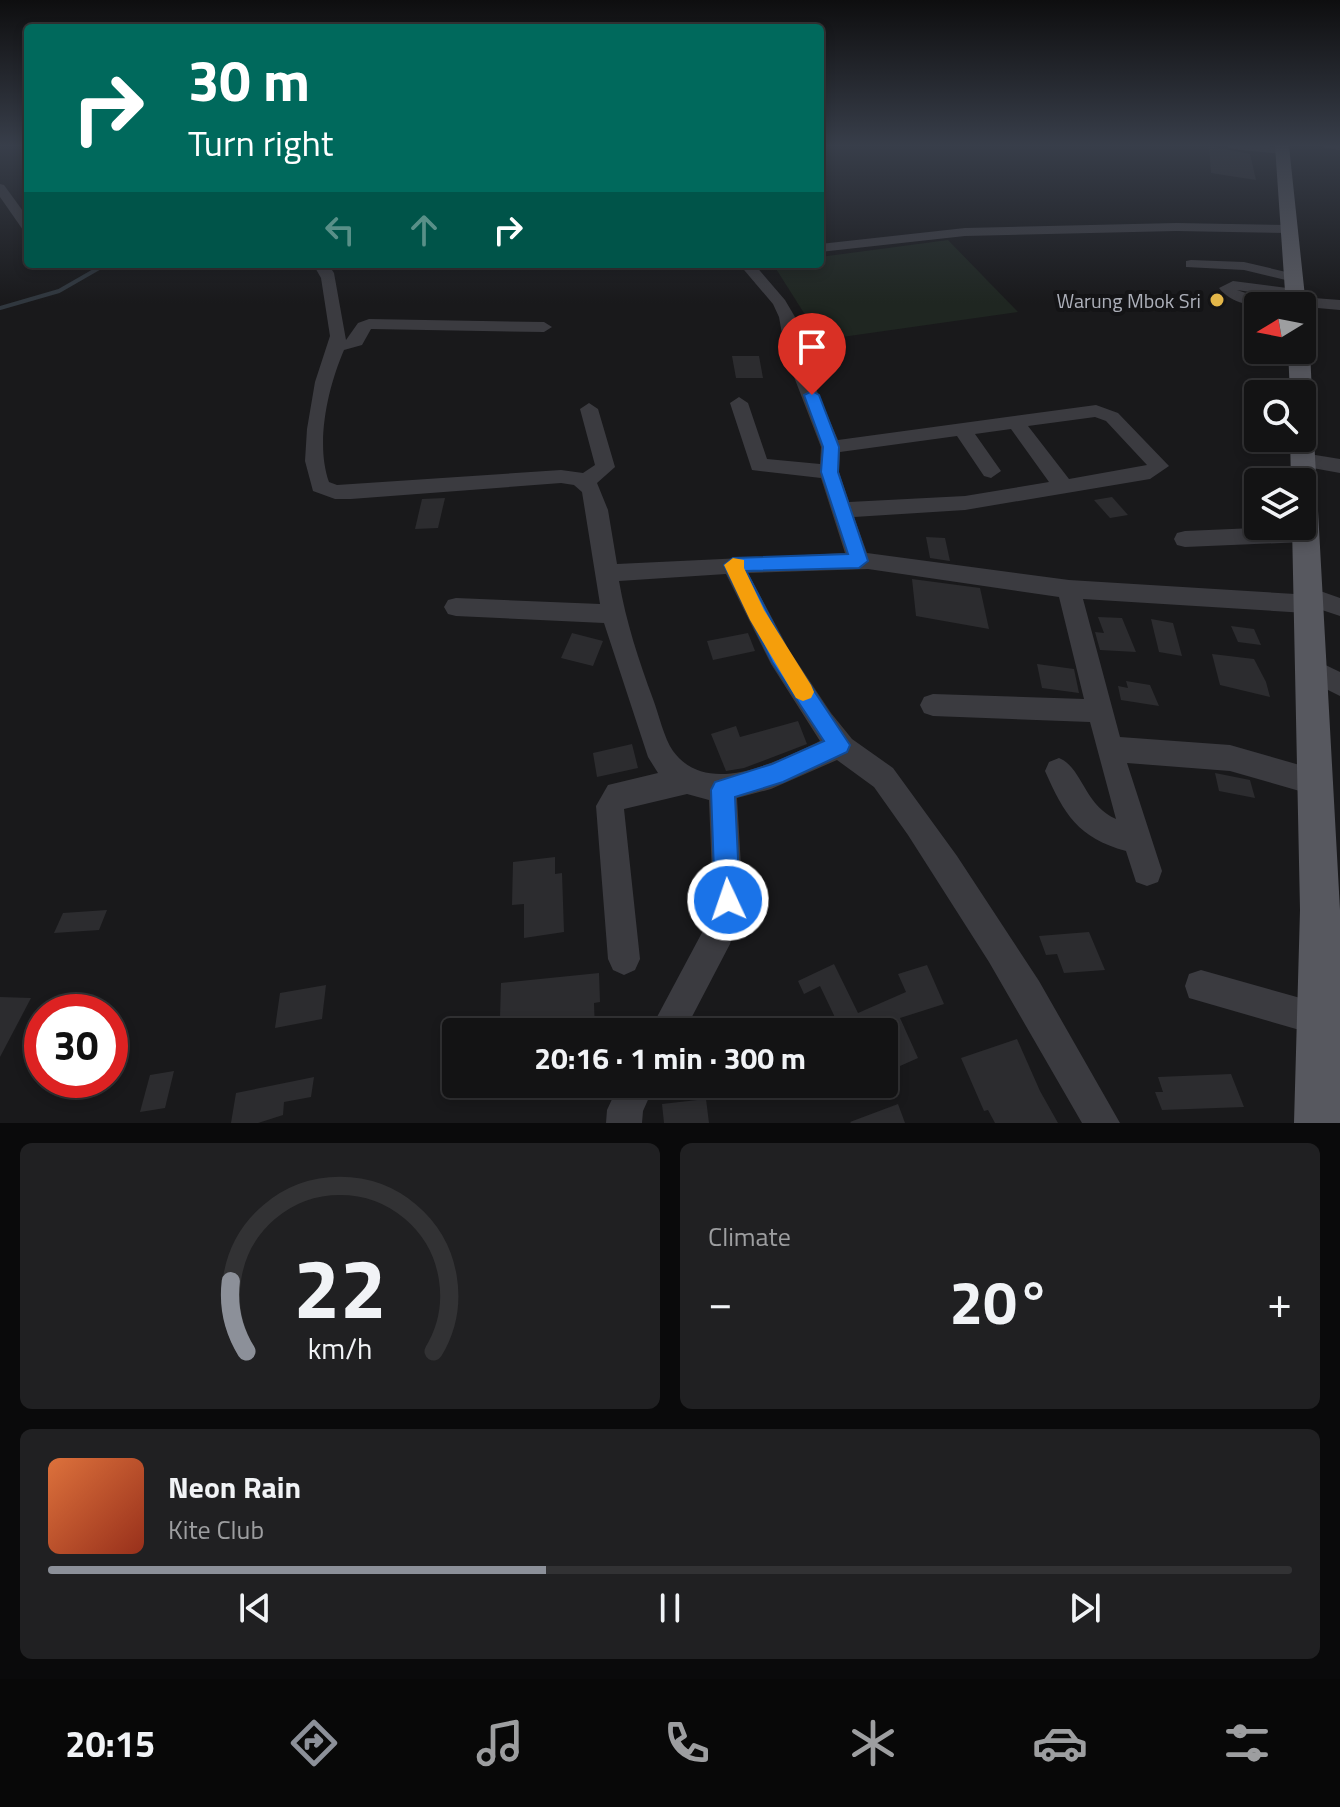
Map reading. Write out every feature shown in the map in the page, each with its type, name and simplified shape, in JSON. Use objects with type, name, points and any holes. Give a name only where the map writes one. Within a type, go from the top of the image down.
[{"type":"main road","points":[[1287,198],[1295,292]]},
{"type":"main road","points":[[1305,540],[1317,602],[1326,678],[1317,783],[1330,913],[1317,1018],[1317,1123]]},
{"type":"street","points":[[7,198],[24,221]]},
{"type":"street","points":[[824,248],[949,232],[1176,227],[1290,235]]},
{"type":"street","points":[[1204,240],[1290,235]]},
{"type":"street","points":[[1191,264],[1244,266],[1290,292]]},
{"type":"street","points":[[323,268],[328,274],[331,307],[346,344]]},
{"type":"street","points":[[748,268],[780,303],[787,317],[794,356],[831,447],[829,472],[859,561]]},
{"type":"street","points":[[1244,298],[1234,296],[1227,288],[1233,285],[1276,292]]},
{"type":"street","points":[[1316,300],[1340,305]]},
{"type":"street","points":[[544,327],[385,324],[386,331],[381,337],[346,344],[325,382],[314,458],[316,478],[325,489],[351,492],[571,477],[585,482],[595,497],[604,573],[613,614],[661,757],[668,768],[687,781],[723,790],[775,774],[839,745]]},
{"type":"street","points":[[739,403],[759,465],[829,472]]},
{"type":"street","points":[[585,482],[605,467],[589,409]]},
{"type":"street","points":[[831,447],[1104,412],[1159,466],[1150,472],[965,503],[840,510]]},
{"type":"street","points":[[1017,424],[1064,487]]},
{"type":"street","points":[[963,431],[991,471]]},
{"type":"street","points":[[1309,452],[1340,466]]},
{"type":"street","points":[[1185,539],[1244,537]]},
{"type":"street","points":[[604,573],[859,561],[1069,589],[1317,602]]},
{"type":"street","points":[[733,565],[779,656],[839,745],[886,780],[969,899],[1047,1025],[1102,1123]]},
{"type":"street","points":[[1069,589],[1109,749],[1147,871]]},
{"type":"street","points":[[456,607],[613,614]]},
{"type":"street","points":[[933,705],[1100,711]]},
{"type":"street","points":[[1109,749],[1230,758],[1317,783]]},
{"type":"street","points":[[1059,771],[1074,802],[1089,822],[1137,839]]},
{"type":"street","points":[[624,959],[610,806],[618,795],[687,781]]},
{"type":"street","points":[[674,1018],[708,957],[719,933],[728,900],[723,790]]},
{"type":"street","points":[[1201,986],[1317,1018]]},
{"type":"street","points":[[624,1123],[631,1098]]},
{"type":"shaded area","points":[[948,240],[1018,312],[821,340],[776,268],[824,268],[824,256]]},
{"type":"building","points":[[732,356],[759,356],[763,378],[736,378]]},
{"type":"building","points":[[1112,497],[1128,515],[1110,518],[1094,500]]},
{"type":"building","points":[[445,498],[438,528],[415,529],[422,499]]},
{"type":"building","points":[[926,537],[945,538],[950,561],[976,565],[930,558]]},
{"type":"building","points":[[912,579],[980,588],[989,629],[916,616]]},
{"type":"building","points":[[1098,617],[1122,618],[1136,652],[1100,650],[1095,632],[1104,633]]},
{"type":"building","points":[[1151,619],[1173,623],[1182,656],[1159,652]]},
{"type":"building","points":[[1231,626],[1254,629],[1261,645],[1238,642]]},
{"type":"building","points":[[572,633],[603,641],[593,666],[561,658]]},
{"type":"building","points":[[748,633],[755,651],[713,660],[707,641]]},
{"type":"building","points":[[1212,654],[1254,659],[1270,697],[1220,685]]},
{"type":"building","points":[[1037,664],[1074,669],[1079,693],[1042,688]]},
{"type":"building","points":[[1126,681],[1150,685],[1159,706],[1121,700],[1118,686],[1128,688]]},
{"type":"building","points":[[798,721],[807,744],[744,768],[726,771],[711,734],[736,726],[740,737]]},
{"type":"building","points":[[632,744],[638,768],[597,777],[593,753]]},
{"type":"building","points":[[1215,773],[1250,780],[1255,798],[1219,791]]},
{"type":"building","points":[[555,857],[555,874],[562,873],[564,932],[524,938],[524,904],[512,905],[513,862]]},
{"type":"building","points":[[107,910],[99,930],[54,933],[63,913]]},
{"type":"building","points":[[1089,932],[1105,970],[1064,973],[1057,954],[1046,955],[1039,936]]},
{"type":"building","points":[[834,964],[858,1013],[906,992],[898,974],[927,965],[944,1004],[900,1018],[918,1058],[898,1067],[898,1018],[835,1018],[820,986],[804,994],[798,981]]},
{"type":"building","points":[[599,973],[600,1002],[594,1003],[595,1018],[500,1018],[501,983]]},
{"type":"building","points":[[326,985],[322,1019],[275,1028],[280,993]]},
{"type":"building","points":[[0,997],[24,998],[24,1011],[0,1057]]},
{"type":"building","points":[[1017,1039],[1058,1123],[995,1123],[988,1110],[984,1111],[961,1058]]},
{"type":"building","points":[[174,1071],[165,1108],[140,1112],[150,1075]]},
{"type":"building","points":[[1231,1074],[1244,1107],[1162,1110],[1155,1092],[1163,1092],[1158,1077]]},
{"type":"building","points":[[314,1077],[311,1097],[284,1102],[283,1115],[258,1123],[231,1123],[236,1093]]},
{"type":"building","points":[[706,1099],[709,1123],[664,1123],[662,1104]]},
{"type":"building","points":[[898,1104],[905,1123],[850,1122]]},
{"type":"waterway","points":[[0,308],[59,291],[99,268]]},
{"type":"slow traffic","points":[[737,565],[733,565],[757,615],[803,692]]},
{"type":"place","name":"Warung Mbok Sri","points":[[1217,300]]},
{"type":"route","points":[[728,900],[723,790],[775,774],[839,745],[779,656],[733,565],[859,561],[829,472],[831,447],[812,395]]}]
